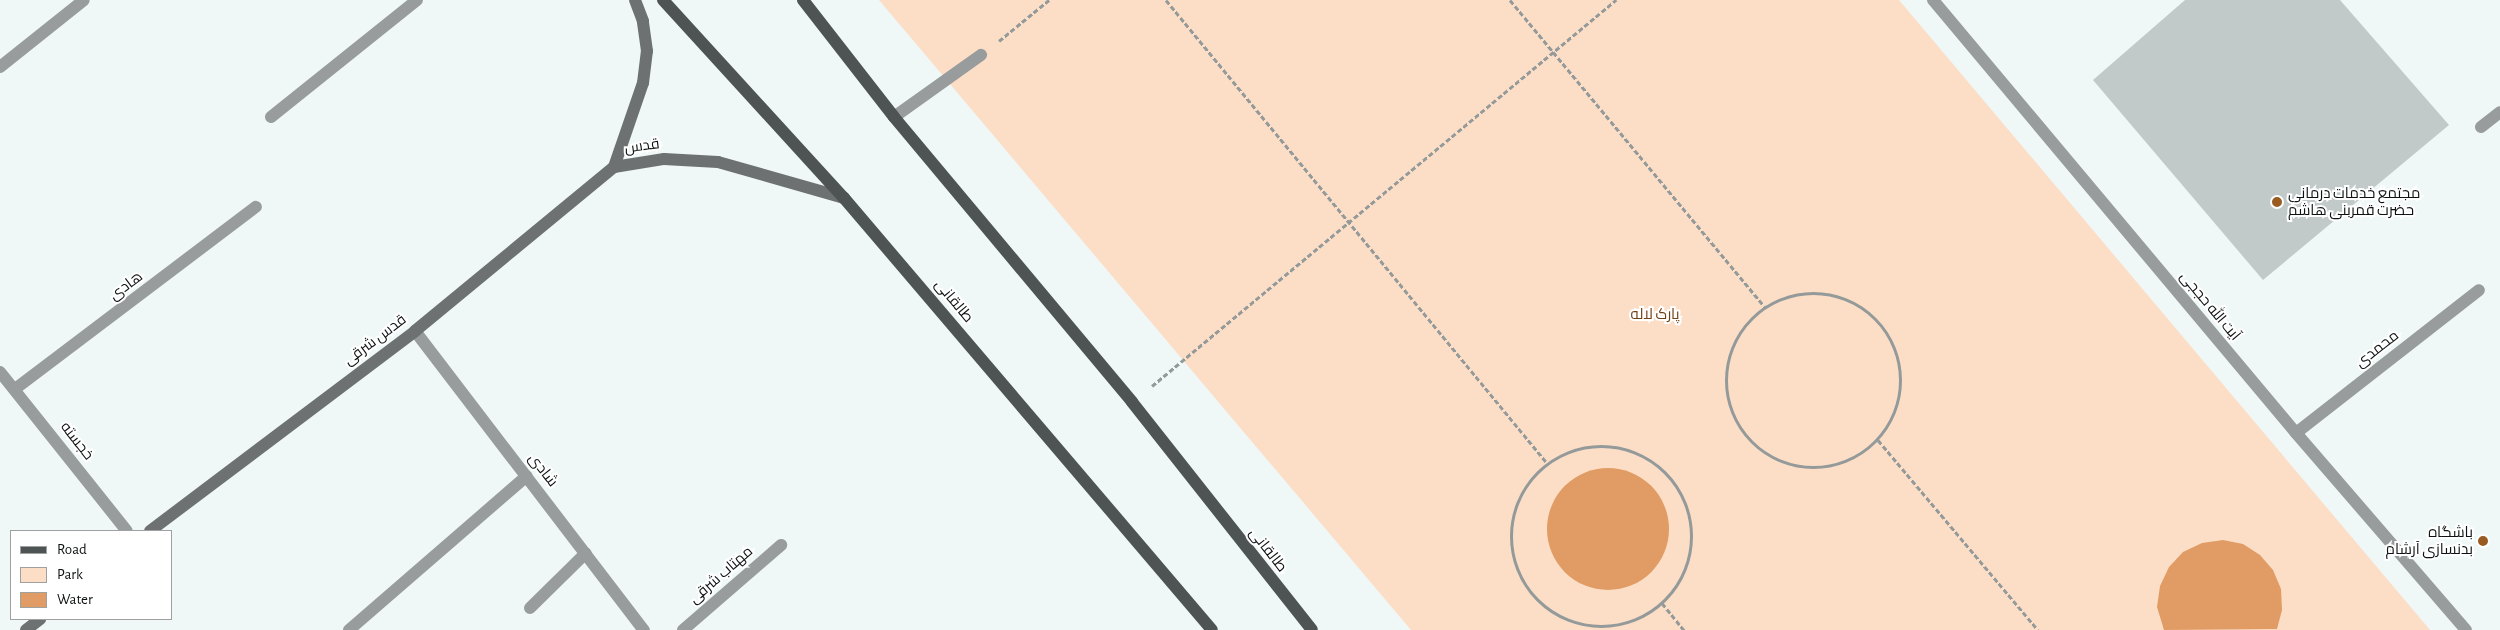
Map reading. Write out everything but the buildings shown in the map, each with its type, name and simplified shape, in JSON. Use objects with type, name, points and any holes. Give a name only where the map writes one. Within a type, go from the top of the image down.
[{"type":"main road","name":"طالقانی","points":[[663,0],[844,198],[1212,630]]},
{"type":"main road","name":"طالقانی","points":[[803,0],[894,117],[1132,402],[1312,630]]},
{"type":"street","points":[[0,67],[84,0]]},
{"type":"street","points":[[272,117],[417,0]]},
{"type":"street","name":"قدس","points":[[635,0],[643,21],[647,52],[643,83],[614,167],[664,159],[718,162],[844,198]]},
{"type":"street","name":"آیت الله حججی","points":[[1932,0],[2296,433],[2466,630]]},
{"type":"street","points":[[894,117],[981,55]]},
{"type":"street","points":[[2481,127],[2500,112]]},
{"type":"street","name":"قدس شرقی","points":[[151,530],[415,331],[614,167]]},
{"type":"street","name":"هادی","points":[[15,390],[256,208]]},
{"type":"street","name":"محمدی","points":[[2296,433],[2479,290]]},
{"type":"street","name":"شادی","points":[[415,331],[644,630]]},
{"type":"street","name":"خجسته","points":[[0,372],[126,530]]},
{"type":"street","points":[[349,630],[527,476]]},
{"type":"street","name":"مهتاب شرقی","points":[[683,630],[781,545]]},
{"type":"street","points":[[530,608],[586,553]]},
{"type":"street","points":[[26,630],[39,620]]},
{"type":"path","points":[[981,55],[1049,0]]},
{"type":"path","points":[[1166,0],[1547,463]]},
{"type":"path","points":[[1510,0],[1765,307]]},
{"type":"path","points":[[1132,402],[1616,0]]},
{"type":"path","points":[[1819,292],[1846,299],[1870,313],[1888,335],[1899,361],[1900,389],[1898,398],[1893,416],[1878,440],[1854,458],[1826,467],[1796,467],[1768,456],[1745,437],[1730,411],[1724,382],[1729,353],[1743,326],[1765,307],[1791,295],[1819,292]]},
{"type":"path","points":[[1878,440],[2038,630]]},
{"type":"path","points":[[1605,445],[1635,451],[1661,467],[1681,491],[1691,519],[1691,550],[1681,579],[1662,603],[1637,619],[1609,626],[1580,624],[1553,612],[1531,593],[1516,568],[1511,539],[1514,510],[1527,484],[1547,463],[1575,448],[1605,445]]},
{"type":"path","points":[[1662,603],[1684,630]]},
{"type":"green space","name":"پارک لاله","points":[[879,0],[1899,0],[2430,630],[1411,630]]},
{"type":"water","points":[[1608,468],[1620,469],[1631,473],[1651,486],[1664,506],[1668,517],[1668,541],[1664,552],[1651,572],[1631,585],[1620,589],[1608,590],[1596,589],[1585,585],[1565,572],[1552,552],[1548,541],[1547,529],[1548,517],[1552,506],[1565,486],[1585,473],[1596,469]]},
{"type":"water","points":[[2223,540],[2243,544],[2260,555],[2273,570],[2281,589],[2282,610],[2277,629],[2164,630],[2157,607],[2160,586],[2169,567],[2183,552],[2202,543]]},
{"type":"place","name":"مجتمع خدمات درمانی حضرت قمربنی هاشم","points":[[2277,202]]},
{"type":"place","name":"باشگاه بدنسازی آرشام","points":[[2483,541]]}]
